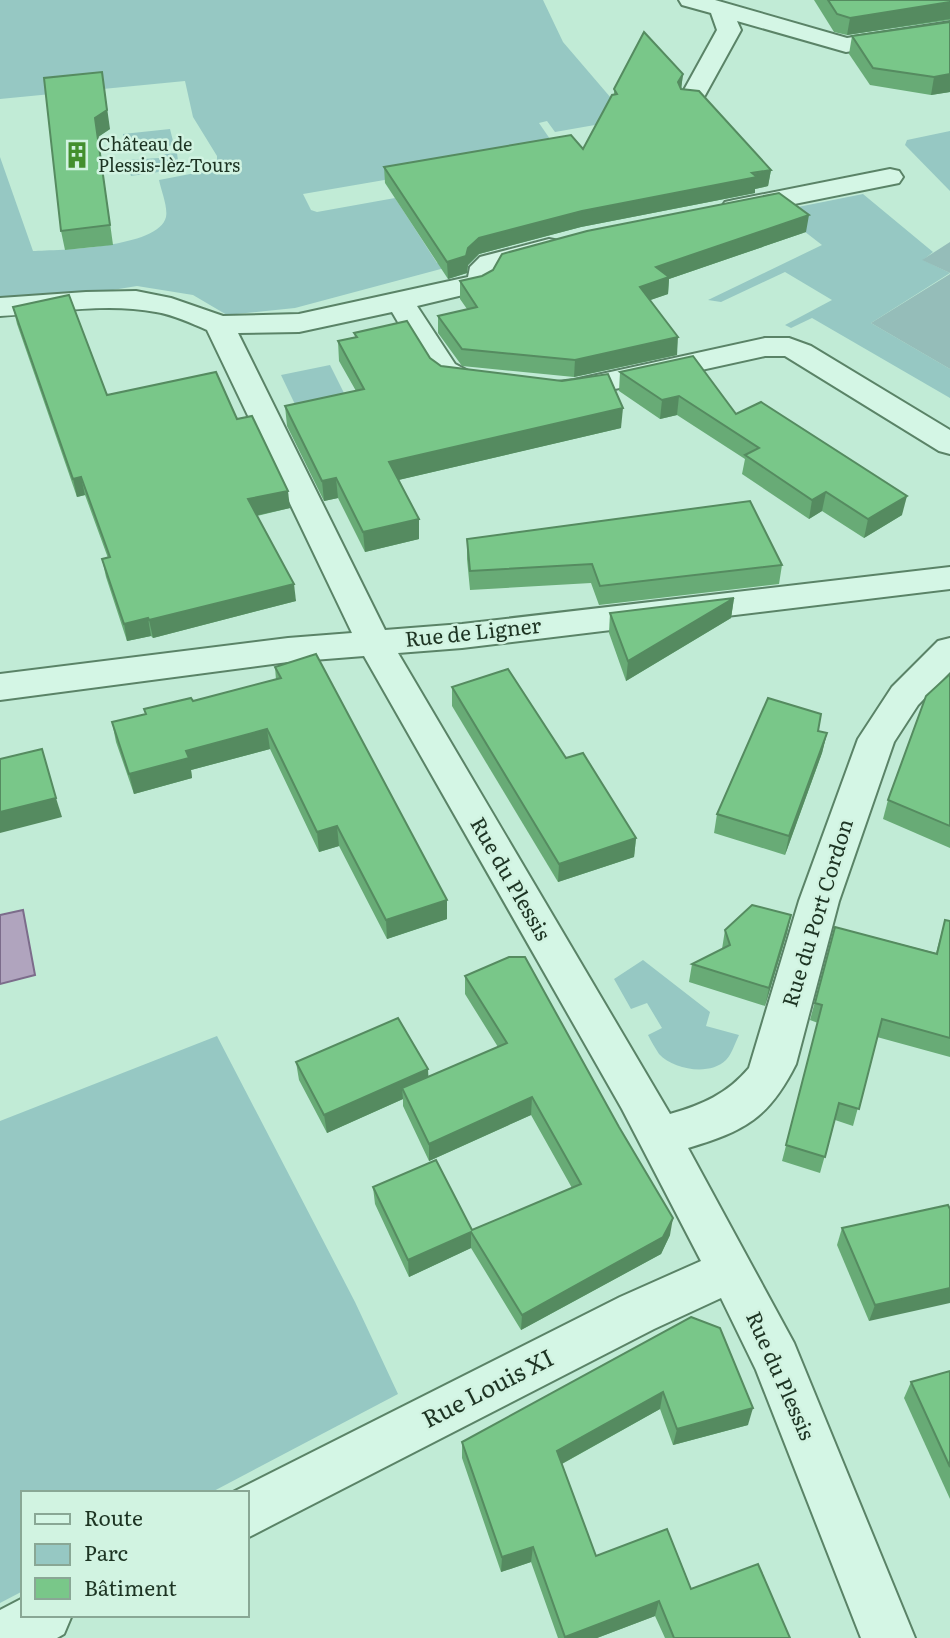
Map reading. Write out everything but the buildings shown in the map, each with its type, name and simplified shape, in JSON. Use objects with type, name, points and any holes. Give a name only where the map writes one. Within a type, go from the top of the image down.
[{"type":"street","points":[[690,0],[846,45],[950,29]]},
{"type":"street","points":[[691,99],[729,30],[722,11]]},
{"type":"street","points":[[703,214],[890,177]]},
{"type":"street","points":[[0,307],[128,298],[176,306],[219,325],[299,323],[478,283],[482,279],[484,267],[490,263],[569,242]]},
{"type":"street","points":[[400,302],[444,370],[463,380],[574,388],[765,347],[789,347],[950,444]]},
{"type":"street","name":"Rue du Plessis","points":[[219,325],[373,643],[659,1137],[777,1360],[888,1638]]},
{"type":"street","name":"Rue de Ligner","points":[[0,687],[288,650],[462,636],[949,581]]},
{"type":"street","name":"Rue du Port Cordon","points":[[659,1137],[730,1113],[751,1098],[765,1082],[774,1063],[819,901],[876,739],[905,696],[950,650]]},
{"type":"street","name":"Rue Louis XI","points":[[248,1511],[625,1319],[731,1270]]},
{"type":"street","points":[[3,1638],[42,1617]]},
{"type":"green space","points":[[0,0],[543,0],[563,42],[629,119],[555,132],[547,121],[539,123],[550,139],[396,178],[303,194],[311,210],[317,212],[395,198],[437,263],[467,262],[295,308],[227,315],[193,295],[137,286],[14,306],[0,303],[0,157],[33,251],[106,245],[146,235],[159,227],[166,217],[159,180],[211,170],[217,164],[217,156],[193,117],[185,81],[0,99]]},
{"type":"green space","points":[[170,129],[174,145],[162,147],[158,144],[124,151],[123,134]]},
{"type":"green space","points":[[950,131],[950,191],[905,145],[907,140]]},
{"type":"green space","points":[[177,153],[179,169],[131,176],[127,160],[159,158],[165,154]]},
{"type":"green space","points":[[863,194],[933,252],[923,260],[950,273],[871,323],[950,369],[950,398],[812,318],[791,328],[785,325],[832,300],[785,272],[721,302],[708,300],[822,245],[778,211]]},
{"type":"green space","points":[[330,365],[352,409],[302,419],[281,375]]},
{"type":"green space","points":[[643,960],[710,1012],[706,1026],[739,1035],[726,1060],[711,1068],[692,1069],[674,1064],[659,1054],[648,1035],[662,1028],[647,1003],[631,1009],[614,979]]},
{"type":"green space","points":[[217,1036],[355,1302],[398,1394],[214,1491],[21,1491],[21,1592],[0,1603],[0,1121]]},
{"type":"shaded area","points":[[950,242],[950,273],[922,260]]},
{"type":"shaded area","points":[[950,274],[950,369],[871,323]]},
{"type":"shaded area","points":[[23,910],[35,975],[0,984],[0,915]]},
{"type":"place","name":"Château de Plessis-lèz-Tours","points":[[77,155]]}]
